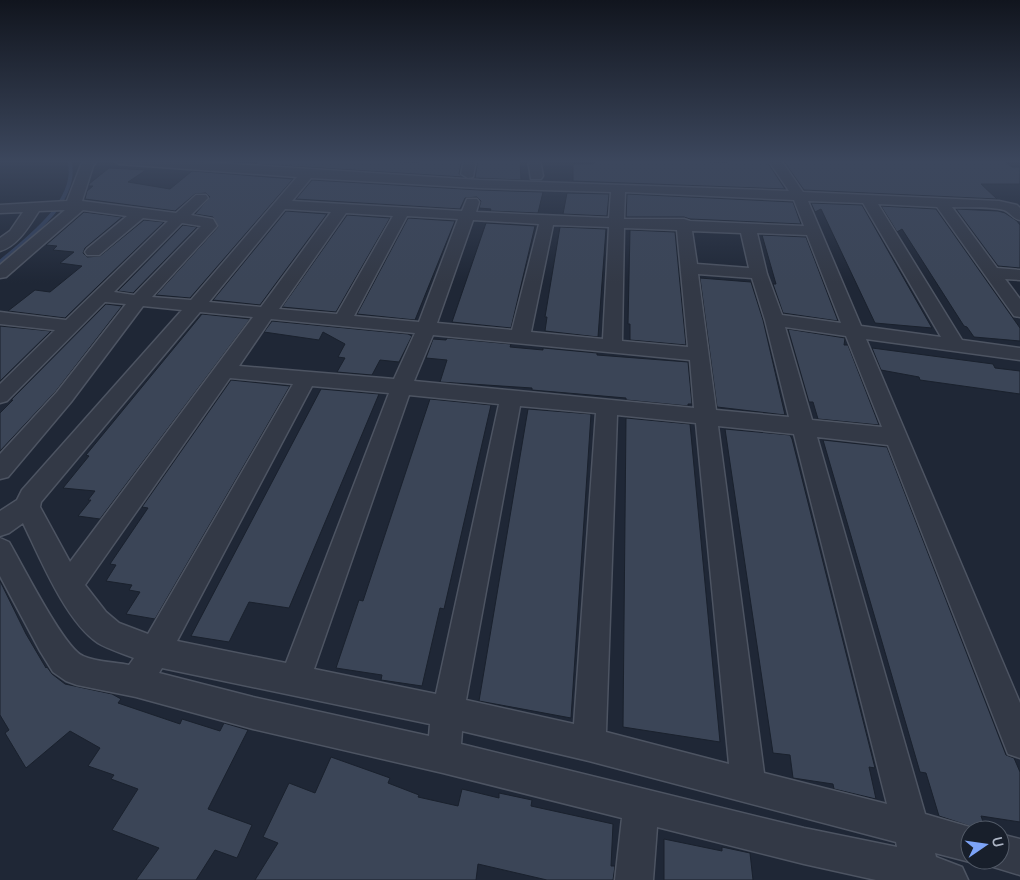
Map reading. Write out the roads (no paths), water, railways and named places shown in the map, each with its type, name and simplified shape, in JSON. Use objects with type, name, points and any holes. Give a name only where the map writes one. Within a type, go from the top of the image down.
[{"type":"street","points":[[0,273],[74,205],[75,201]]},
{"type":"street","points":[[0,396],[198,201]]},
{"type":"street","points":[[0,525],[27,507],[36,490],[196,306],[284,201]]},
{"type":"street","points":[[296,680],[400,388],[426,328],[468,215],[469,201]]},
{"type":"street","points":[[612,347],[617,201]]},
{"type":"street","points":[[800,201],[1020,742]]},
{"type":"street","points":[[869,201],[956,346]]},
{"type":"street","points":[[918,201],[1004,206],[1012,208],[1020,216]]},
{"type":"street","points":[[941,202],[1020,312]]},
{"type":"street","points":[[282,204],[547,220],[684,224],[813,231]]},
{"type":"street","points":[[0,209],[74,205],[208,222],[210,224],[138,300],[64,397],[0,470]]},
{"type":"street","points":[[0,246],[15,234],[36,208]]},
{"type":"street","points":[[68,586],[342,208]]},
{"type":"street","points":[[343,320],[403,211]]},
{"type":"street","points":[[93,252],[138,214]]},
{"type":"street","points":[[520,338],[547,220]]},
{"type":"street","points":[[684,224],[748,784]]},
{"type":"street","points":[[748,228],[758,274],[774,320],[911,828],[934,875]]},
{"type":"street","points":[[689,268],[758,274]]},
{"type":"street","points":[[991,273],[1020,275]]},
{"type":"street","points":[[102,296],[698,354]]},
{"type":"street","points":[[0,318],[72,326]]},
{"type":"street","points":[[774,320],[1020,354]]},
{"type":"street","points":[[223,371],[607,406],[896,437]]},
{"type":"street","points":[[136,682],[155,652],[306,379]]},
{"type":"street","points":[[443,756],[448,712],[511,398]]},
{"type":"street","points":[[589,744],[607,406]]},
{"type":"street","points":[[27,507],[68,586],[103,630],[155,652],[448,712],[589,744],[748,784],[960,841]]},
{"type":"street","points":[[0,550],[50,641],[64,661],[77,670],[136,682],[253,713],[443,756],[804,846],[934,875]]},
{"type":"street","points":[[634,880],[641,805]]},
{"type":"waterway","points":[[0,262],[37,230],[61,201]]}]
